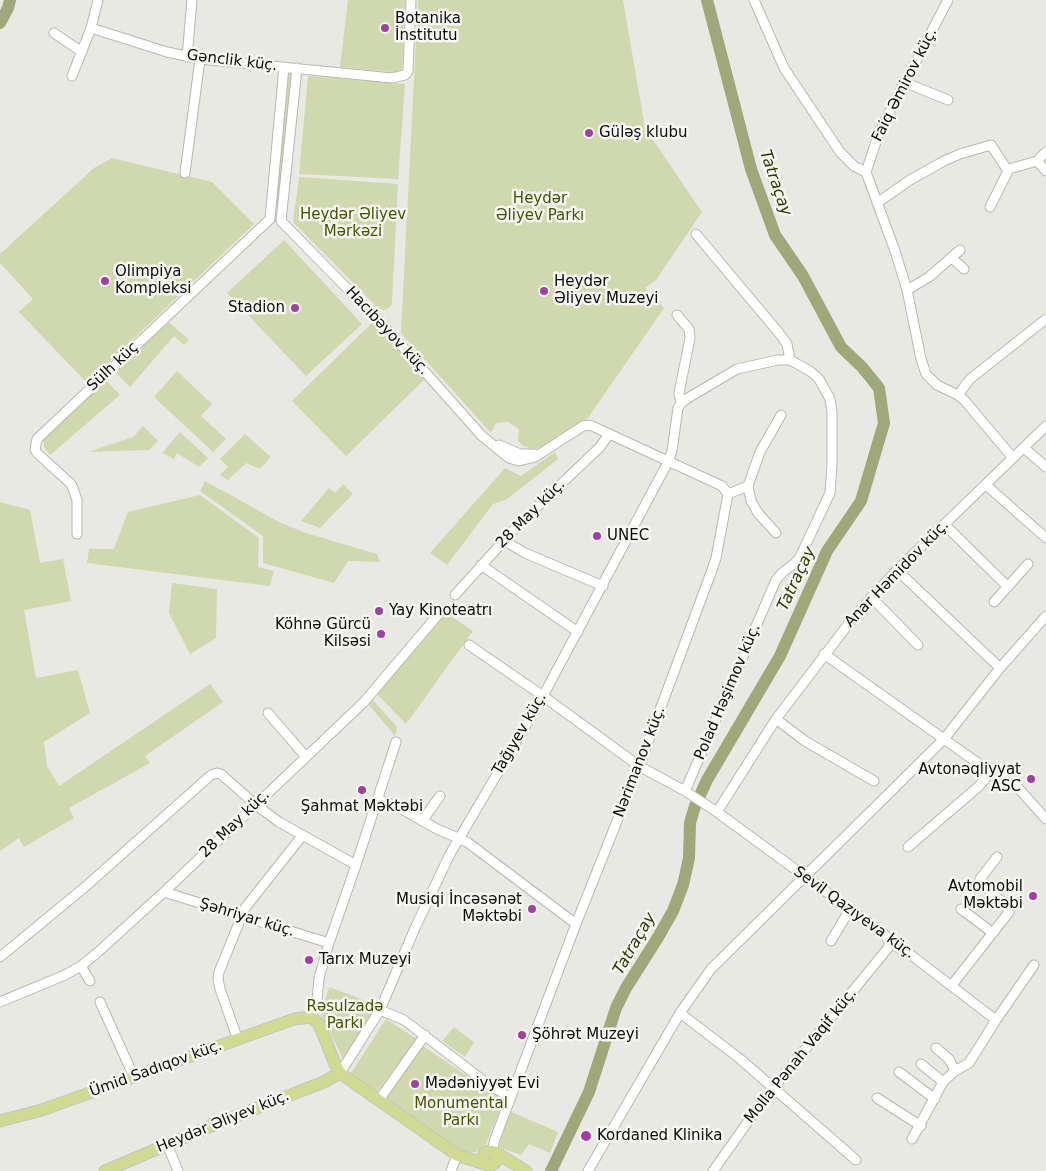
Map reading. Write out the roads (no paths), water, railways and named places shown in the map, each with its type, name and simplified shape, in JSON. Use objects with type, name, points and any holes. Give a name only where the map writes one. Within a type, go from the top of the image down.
[{"type":"main road","name":"Ümid Sadıqov küç.","points":[[0,1121],[42,1110],[294,1019],[311,1017]]},
{"type":"main road","points":[[311,1017],[319,1024],[340,1073],[461,1157],[489,1166],[510,1167],[525,1171]]},
{"type":"main road","name":"Heydər Əliyev küç.","points":[[105,1171],[167,1144],[324,1082],[340,1073]]},
{"type":"main road","points":[[461,1157],[490,1153],[525,1171]]},
{"type":"main road","points":[[489,1166],[483,1161],[482,1157],[490,1153]]},
{"type":"street","points":[[72,76],[91,28],[98,0]]},
{"type":"street","points":[[187,57],[192,0]]},
{"type":"street","name":"Gənclik küç.","points":[[91,28],[187,57],[392,78],[405,75],[409,66],[411,0]]},
{"type":"street","points":[[754,0],[784,68],[840,152],[854,166],[866,172],[889,232],[906,290],[926,374],[937,385],[958,394],[1013,458]]},
{"type":"street","name":"Faiq Əmirov küç.","points":[[866,172],[880,130],[948,0]]},
{"type":"street","points":[[54,33],[82,52]]},
{"type":"street","points":[[185,173],[200,59]]},
{"type":"street","points":[[284,67],[270,220],[281,221],[297,68]]},
{"type":"street","points":[[906,83],[948,100]]},
{"type":"street","points":[[877,202],[910,180],[944,161],[988,145],[994,147],[1008,170]]},
{"type":"street","points":[[990,207],[1008,170],[1037,161],[1046,152]]},
{"type":"street","points":[[1037,161],[1046,171]]},
{"type":"street","name":"Sülh küç","points":[[77,534],[74,491],[71,484],[37,453],[35,449],[37,439],[270,220]]},
{"type":"street","name":"Hacıbəyov küç.","points":[[281,221],[385,327],[482,436],[509,458],[519,461],[531,459],[587,425],[595,426],[609,434]]},
{"type":"street","points":[[668,462],[672,451],[676,413],[681,403],[737,369],[778,360],[790,360],[787,344],[779,333],[696,234]]},
{"type":"street","points":[[906,290],[929,277],[960,250]]},
{"type":"street","points":[[952,258],[964,269]]},
{"type":"street","points":[[677,315],[689,329],[690,338],[680,393],[681,403]]},
{"type":"street","points":[[958,394],[970,379],[1046,319]]},
{"type":"street","name":"Polad Həşimov küç.","points":[[687,793],[776,580],[800,557],[830,493],[832,412],[830,398],[818,379],[810,371],[790,360]]},
{"type":"street","points":[[776,533],[758,513],[751,501],[748,486],[760,452],[780,415]]},
{"type":"street","name":"Anar Həmidov küç.","points":[[713,810],[824,654],[871,597],[1046,426]]},
{"type":"street","points":[[609,434],[722,486],[728,494],[748,486]]},
{"type":"street","name":"28 May küç.","points":[[455,595],[503,540],[600,447],[609,434]]},
{"type":"street","points":[[1024,448],[1046,467]]},
{"type":"street","name":"Tağıyev küç.","points":[[340,1073],[380,1010],[415,928],[458,838],[543,696],[668,462]]},
{"type":"street","points":[[986,485],[1046,538]]},
{"type":"street","name":"Nərimanov küç.","points":[[490,1153],[576,924],[639,766],[716,558],[728,494]]},
{"type":"street","points":[[944,524],[1008,587]]},
{"type":"street","points":[[503,540],[525,553],[602,586]]},
{"type":"street","points":[[994,602],[1028,564]]},
{"type":"street","points":[[481,565],[578,632]]},
{"type":"street","points":[[897,570],[1000,668]]},
{"type":"street","points":[[871,597],[918,645]]},
{"type":"street","name":"28 May küç.","points":[[0,1002],[65,975],[81,966],[97,953],[364,702],[442,610]]},
{"type":"street","points":[[588,1171],[680,1014],[716,964],[944,739],[1000,668],[1046,616]]},
{"type":"street","points":[[469,645],[639,766],[687,793]]},
{"type":"street","points":[[824,654],[989,771]]},
{"type":"street","points":[[268,713],[306,757]]},
{"type":"street","points":[[776,719],[805,741],[874,780]]},
{"type":"street","points":[[311,1017],[317,1000],[319,978],[329,943],[396,742]]},
{"type":"street","points":[[908,847],[959,805],[978,787],[989,771],[996,768],[1002,771],[1046,819]]},
{"type":"street","points":[[0,956],[85,887],[211,775],[217,773],[221,774],[256,805],[279,822],[356,865]]},
{"type":"street","name":"Sevil Qazıyeva küç.","points":[[687,793],[885,934],[890,943],[911,954],[996,1020]]},
{"type":"street","points":[[422,821],[440,796]]},
{"type":"street","points":[[378,799],[475,847],[576,924]]},
{"type":"street","points":[[238,1040],[218,979],[241,916],[251,898],[302,836]]},
{"type":"street","points":[[952,985],[1009,912],[980,879],[997,857]]},
{"type":"street","name":"Şəhriyar küç.","points":[[164,892],[329,943]]},
{"type":"street","points":[[831,941],[850,909]]},
{"type":"street","points":[[961,909],[993,933]]},
{"type":"street","name":"Molla Pənah Vaqif küç.","points":[[713,1171],[773,1088],[888,948],[890,943]]},
{"type":"street","points":[[912,1140],[943,1082],[955,1071],[969,1064],[996,1020],[1034,965]]},
{"type":"street","points":[[81,966],[90,981]]},
{"type":"street","points":[[100,1002],[134,1077]]},
{"type":"street","points":[[380,1010],[404,1020],[488,1084],[511,1098]]},
{"type":"street","points":[[680,1014],[714,1038],[856,1160]]},
{"type":"street","points":[[379,1100],[425,1035]]},
{"type":"street","points":[[936,1048],[949,1059],[955,1071]]},
{"type":"street","points":[[921,1064],[943,1082]]},
{"type":"street","points":[[900,1072],[935,1100]]},
{"type":"street","points":[[877,1098],[921,1126]]},
{"type":"street","points":[[167,1144],[178,1171]]},
{"type":"street","points":[[451,1171],[461,1157]]},
{"type":"waterway","points":[[0,23],[10,0]]},
{"type":"waterway","name":"Tatraçay","points":[[551,1171],[589,1092],[616,1008],[626,988],[673,911],[683,885],[689,858],[690,823],[695,806],[707,780],[780,656],[827,551],[861,501],[884,423],[879,388],[862,367],[841,347],[803,276],[775,235],[751,169],[707,0]]},
{"type":"place","name":"Botanika İnstitutu","points":[[385,28]]},
{"type":"place","name":"Güləş klubu","points":[[589,133]]},
{"type":"place","name":"Olimpiya Kompleksi","points":[[105,281]]},
{"type":"place","name":"Heydər Əliyev Muzeyi","points":[[544,291]]},
{"type":"place","name":"Stadion","points":[[295,308]]},
{"type":"place","name":"UNEC","points":[[597,536]]},
{"type":"place","name":"Yay Kinoteatrı","points":[[379,611]]},
{"type":"place","name":"Köhnə Gürcü Kilsəsi","points":[[381,634]]},
{"type":"place","name":"Avtonəqliyyat ASC","points":[[1031,779]]},
{"type":"place","name":"Şahmat Məktəbi","points":[[362,790]]},
{"type":"place","name":"Avtomobil Məktəbi","points":[[1033,896]]},
{"type":"place","name":"Musiqi İncəsənət Məktəbi","points":[[532,909]]},
{"type":"place","name":"Tarıx Muzeyi","points":[[309,960]]},
{"type":"place","name":"Şöhrət Muzeyi","points":[[522,1035]]},
{"type":"place","name":"Mədəniyyət Evi","points":[[415,1084]]},
{"type":"place","name":"Kordaned Klinika","points":[[586,1136]]},
{"type":"park label","name":"Heydər Əliyev Parkı","points":[[540,208]]},
{"type":"park label","name":"Heydər Əliyev Mərkəzi","points":[[353,224]]},
{"type":"park label","name":"Rəsulzadə Parkı","points":[[345,1016]]},
{"type":"park label","name":"Monumental Parkı","points":[[461,1112]]}]
